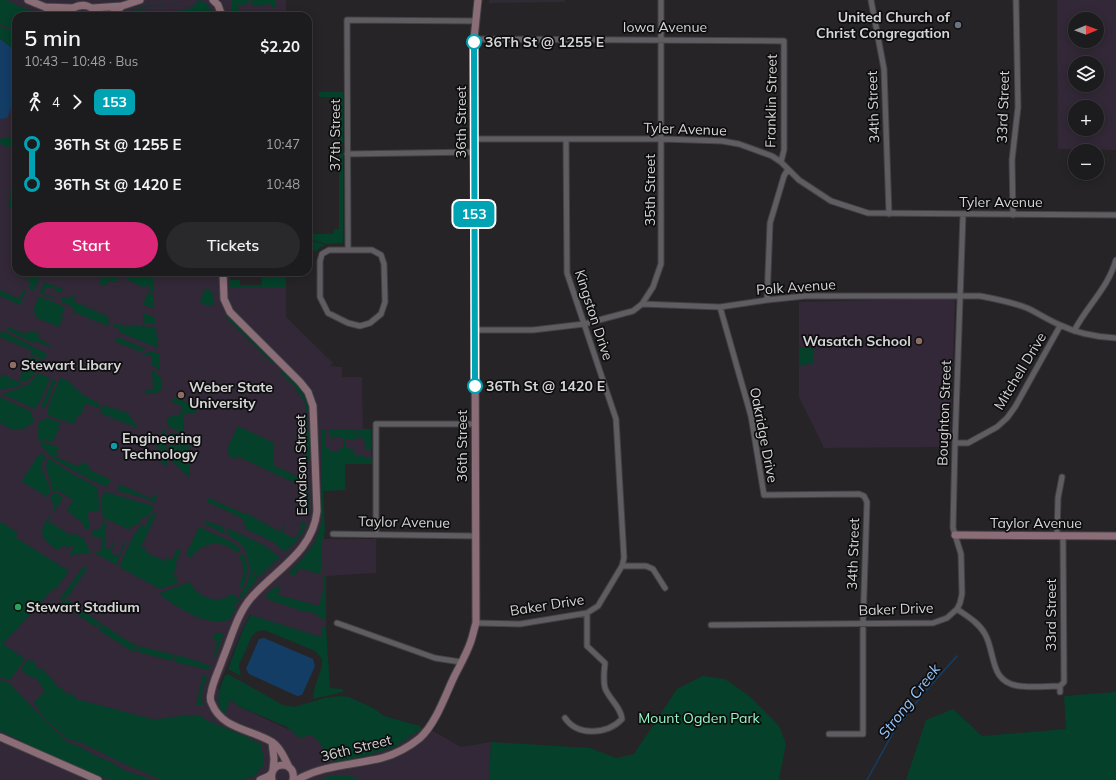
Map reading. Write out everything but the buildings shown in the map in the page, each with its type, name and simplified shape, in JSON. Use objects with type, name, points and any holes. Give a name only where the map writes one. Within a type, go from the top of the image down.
[{"type":"street","points":[[28,0],[45,7],[51,12]]},
{"type":"street","points":[[45,7],[75,5],[122,6],[140,0]]},
{"type":"street","name":"36th Street","points":[[297,780],[310,773],[383,757],[409,746],[421,737],[434,719],[472,640],[476,623],[474,39],[478,0]]},
{"type":"street","name":"35th Street","points":[[642,304],[653,288],[661,264],[661,0]]},
{"type":"street","name":"34th Street","points":[[871,0],[884,69],[889,214]]},
{"type":"street","name":"33rd Street","points":[[1013,215],[1012,160],[1018,107],[1016,0]]},
{"type":"street","points":[[214,1],[220,8],[221,12]]},
{"type":"street","points":[[115,12],[122,6]]},
{"type":"street","name":"37th Street","points":[[348,250],[347,20],[476,21]]},
{"type":"street","name":"Iowa Avenue","points":[[474,39],[661,39],[784,41]]},
{"type":"street","name":"Franklin Street","points":[[781,162],[784,150],[784,41]]},
{"type":"street","name":"Tyler Avenue","points":[[474,139],[662,139],[722,141],[739,144],[772,156],[781,162],[798,180],[831,201],[868,213],[1116,215]]},
{"type":"street","name":"Kingston Drive","points":[[566,139],[567,273],[616,419],[624,558],[622,566]]},
{"type":"street","points":[[347,154],[474,152]]},
{"type":"street","points":[[767,300],[770,223],[784,176],[788,169]]},
{"type":"street","name":"Boughton Street","points":[[957,610],[962,594],[962,558],[960,546],[953,528],[963,214]]},
{"type":"street","points":[[329,250],[348,250],[372,250],[381,255],[384,264],[385,302],[381,314],[370,323],[360,326],[348,323],[328,313],[320,297],[320,261],[322,254],[329,250]]},
{"type":"street","points":[[1074,331],[1079,321],[1102,291],[1116,260]]},
{"type":"street","name":"Edvalson Street","points":[[223,276],[224,299],[230,312],[300,382],[308,392],[313,406],[317,511],[313,530],[299,552],[251,599],[237,624],[216,674],[210,695],[212,705],[221,719],[272,742],[290,768]]},
{"type":"street","name":"Polk Avenue","points":[[642,304],[720,307],[804,296],[980,296],[1004,300],[1028,308],[1060,326],[1074,331],[1093,336],[1116,338]]},
{"type":"street","points":[[475,330],[533,330],[584,324],[624,314],[642,304]]},
{"type":"street","name":"Oakridge Drive","points":[[720,307],[751,416],[764,495],[859,494],[864,496]]},
{"type":"street","name":"Mitchell Drive","points":[[955,443],[968,443],[997,427],[1007,418],[1015,407],[1060,326]]},
{"type":"street","points":[[376,535],[376,424],[475,424]]},
{"type":"street","name":"33rd Street","points":[[957,610],[972,620],[984,632],[991,646],[994,668],[999,677],[1008,683],[1019,686],[1060,689],[1064,682],[1058,498],[1062,477]]},
{"type":"street","name":"34th Street","points":[[829,734],[862,734],[863,623],[867,502],[864,496]]},
{"type":"street","name":"Taylor Avenue","points":[[333,534],[475,536]]},
{"type":"street","name":"Taylor Avenue","points":[[955,535],[1116,536]]},
{"type":"street","points":[[622,566],[646,566],[653,569],[665,588]]},
{"type":"street","name":"Baker Drive","points":[[476,623],[520,624],[587,613],[598,606],[622,566]]},
{"type":"street","name":"Baker Drive","points":[[711,625],[933,623],[947,618],[957,610]]},
{"type":"street","points":[[565,718],[572,726],[595,732],[619,722],[622,719],[622,714],[610,698],[605,688],[605,663],[587,646],[587,613]]},
{"type":"street","points":[[337,623],[435,658],[461,662]]},
{"type":"street","points":[[0,737],[98,780]]},
{"type":"street","points":[[272,742],[274,759],[272,774]]},
{"type":"street","points":[[260,780],[272,774],[281,765],[290,768],[293,773],[293,780]]},
{"type":"street","name":"36th Street","points":[[290,768],[310,773]]},
{"type":"shaded area","name":"Weber State University","points":[[0,0],[286,0],[286,12],[12,12],[12,276],[230,276],[230,288],[286,288],[286,317],[333,363],[330,366],[342,367],[342,377],[362,377],[363,428],[371,430],[371,464],[345,464],[345,490],[323,491],[324,539],[376,539],[376,573],[326,576],[326,642],[250,615],[242,630],[218,688],[238,706],[303,736],[383,717],[433,731],[461,747],[491,742],[490,780],[0,780]]},
{"type":"shaded area","points":[[489,0],[565,0],[565,2],[489,3]]},
{"type":"shaded area","points":[[1057,0],[1116,0],[1116,150],[1104,150],[1104,144],[1068,144],[1068,149],[1058,149]]},
{"type":"shaded area","points":[[955,298],[950,447],[824,448],[799,397],[799,302]]},
{"type":"green space","points":[[0,0],[6,0],[35,12],[12,12],[12,28],[0,24]]},
{"type":"green space","points":[[199,0],[204,2],[212,12],[167,12],[185,10],[192,7]]},
{"type":"green space","points":[[232,0],[249,0],[249,3],[238,6],[239,11],[232,12]]},
{"type":"green space","points":[[251,0],[275,0],[275,7],[271,8],[271,4],[253,6]]},
{"type":"green space","points":[[185,1],[147,7],[138,12],[131,12],[147,6]]},
{"type":"green space","points":[[0,26],[12,30],[12,48],[0,39]]},
{"type":"green space","points":[[319,92],[343,92],[343,152],[339,152],[339,97],[319,97]]},
{"type":"green space","points":[[12,137],[12,144],[10,148],[0,144],[0,140],[3,138]]},
{"type":"green space","points":[[339,154],[343,154],[343,243],[327,244],[312,240],[312,234],[334,234],[334,229],[339,229]]},
{"type":"green space","points":[[9,189],[12,190],[12,208],[8,206],[11,193]]},
{"type":"green space","points":[[312,241],[326,245],[320,247],[317,251],[312,250]]},
{"type":"green space","points":[[30,276],[40,277],[34,291],[28,288],[31,282],[27,282]]},
{"type":"green space","points":[[102,276],[119,276],[116,283],[109,280],[106,286],[99,283]]},
{"type":"green space","points":[[123,276],[152,276],[154,292],[149,290],[150,287],[147,285],[145,288]]},
{"type":"green space","points":[[262,276],[286,276],[286,288],[230,288],[230,280],[240,280],[240,285],[262,285]]},
{"type":"green space","points":[[44,282],[63,289],[61,293],[52,288],[46,287],[44,292],[47,295],[55,297],[54,299],[40,293]]},
{"type":"green space","points":[[24,289],[26,290],[20,305],[0,296],[0,290],[19,299]]},
{"type":"green space","points":[[205,289],[209,289],[213,295],[213,306],[204,305],[200,301]]},
{"type":"green space","points":[[148,292],[153,294],[154,308],[143,305]]},
{"type":"green space","points":[[70,295],[75,296],[73,301],[109,317],[107,320],[110,322],[108,326],[74,312],[72,306],[61,302],[62,297],[68,299]]},
{"type":"green space","points":[[39,296],[65,307],[61,317],[63,318],[59,327],[35,317],[36,313],[33,311]]},
{"type":"green space","points":[[144,313],[155,318],[155,324],[143,324]]},
{"type":"green space","points":[[226,314],[273,361],[273,364],[227,319]]},
{"type":"green space","points":[[114,323],[119,326],[120,324],[129,328],[130,324],[134,326],[156,327],[158,348],[119,332],[120,329],[114,327]]},
{"type":"green space","points":[[8,327],[26,334],[31,331],[39,334],[38,338],[51,345],[50,347],[34,341],[33,343],[7,330]]},
{"type":"green space","points":[[1,330],[47,354],[45,360],[31,354],[32,351],[0,337]]},
{"type":"green space","points":[[117,337],[146,349],[137,353],[137,350],[115,342]]},
{"type":"green space","points":[[813,347],[813,364],[799,365],[799,348]]},
{"type":"green space","points":[[151,351],[159,354],[160,371],[152,365],[151,355],[141,355]]},
{"type":"green space","points":[[30,356],[43,362],[29,380],[25,382],[19,380]]},
{"type":"green space","points":[[152,370],[160,376],[162,385],[160,392],[145,394],[145,389],[153,389]]},
{"type":"green space","points":[[279,371],[283,371],[300,388],[307,403],[310,459],[306,463],[305,403],[295,387]]},
{"type":"green space","points":[[39,373],[50,378],[35,409],[2,394],[28,385]]},
{"type":"green space","points":[[2,374],[23,384],[0,390],[0,379]]},
{"type":"green space","points":[[60,378],[67,380],[82,394],[100,404],[98,408],[86,403],[80,416],[78,415],[74,424],[47,415],[49,410],[47,409]]},
{"type":"green space","points":[[53,379],[56,380],[45,408],[41,406]]},
{"type":"green space","points":[[0,397],[32,412],[32,417],[35,418],[32,424],[30,423],[28,427],[13,430],[0,423]]},
{"type":"green space","points":[[175,397],[196,407],[196,414],[183,414],[184,434],[168,426],[167,417],[170,418],[171,415],[178,416],[181,411],[181,406],[171,401]]},
{"type":"green space","points":[[103,405],[128,413],[138,428],[100,413]]},
{"type":"green space","points":[[46,417],[61,423],[53,442],[45,440],[39,442],[38,437],[40,434],[38,435],[38,429],[40,428],[38,427],[40,420],[44,421]]},
{"type":"green space","points":[[238,426],[274,443],[273,465],[300,478],[308,478],[308,516],[303,514],[302,497],[306,488],[237,456],[235,459],[229,457],[228,447]]},
{"type":"green space","points":[[164,428],[168,467],[161,463],[165,452],[156,448]]},
{"type":"green space","points":[[321,429],[326,429],[326,447],[329,448],[329,451],[339,451],[339,448],[343,447],[343,438],[330,437],[330,429],[356,429],[357,439],[346,439],[346,448],[353,449],[353,451],[355,451],[354,455],[363,455],[363,458],[372,457],[372,464],[345,464],[345,490],[323,491],[325,530],[322,542],[322,566],[320,574],[299,568],[295,575],[291,575],[289,572],[302,559],[315,542],[322,521]]},
{"type":"green space","points":[[358,429],[371,429],[372,449],[366,449],[364,438],[358,437]]},
{"type":"green space","points":[[176,433],[182,435],[180,442],[169,443],[168,435]]},
{"type":"green space","points":[[188,440],[190,478],[171,460],[170,446],[181,444],[185,446]]},
{"type":"green space","points":[[43,442],[60,448],[59,450],[57,449],[56,452],[58,453],[56,457],[77,466],[80,466],[82,462],[90,466],[88,469],[111,480],[109,484],[106,487],[61,463],[45,450],[40,444]]},
{"type":"green space","points":[[40,453],[46,457],[42,463],[42,466],[50,489],[47,497],[22,480]]},
{"type":"green space","points":[[50,459],[69,472],[97,487],[100,510],[92,512],[89,511],[87,519],[90,520],[90,528],[85,530],[83,523],[67,511],[73,500],[59,491],[52,492],[51,483],[46,468],[46,464]]},
{"type":"green space","points":[[119,484],[152,499],[155,494],[157,495],[155,503],[142,497],[117,491]]},
{"type":"green space","points":[[106,492],[153,506],[152,511],[146,517],[142,517],[140,519],[141,521],[135,526],[133,525],[129,530],[111,521],[103,519],[101,496]]},
{"type":"green space","points":[[52,494],[58,494],[63,498],[54,512],[54,504],[50,499]]},
{"type":"green space","points":[[208,498],[245,514],[246,513],[280,532],[284,525],[285,526],[282,531],[291,538],[296,538],[302,526],[299,522],[306,523],[305,528],[298,539],[285,552],[273,542],[246,529],[242,518],[207,502]]},
{"type":"green space","points":[[155,512],[157,513],[141,547],[147,549],[145,551],[147,553],[165,561],[166,557],[172,560],[177,549],[181,550],[177,560],[173,559],[177,561],[175,572],[173,573],[174,577],[176,576],[178,583],[160,589],[119,567],[135,532],[138,532],[138,529],[143,524],[146,527],[148,519]]},
{"type":"green space","points":[[50,515],[51,516],[48,521],[72,536],[74,533],[84,539],[91,553],[69,555],[74,547],[71,545],[68,549],[65,545],[57,550],[47,542],[42,534],[42,531]]},
{"type":"green space","name":"Stewart Stadium","points":[[0,521],[18,533],[15,537],[69,571],[55,590],[54,588],[3,644],[25,659],[10,680],[0,677]]},
{"type":"green space","points":[[205,521],[224,527],[225,534],[204,524]]},
{"type":"green space","points":[[103,522],[107,523],[105,531],[105,549],[112,548],[113,540],[114,544],[111,553],[118,557],[124,542],[126,542],[116,565],[95,553],[102,550],[101,538],[93,538],[92,531],[101,528]]},
{"type":"green space","points":[[199,527],[232,542],[241,550],[237,553],[225,545],[212,544],[201,548],[191,558],[186,555]]},
{"type":"green space","points":[[227,528],[262,544],[280,557],[259,577],[250,570],[247,553],[241,544],[227,535]]},
{"type":"green space","points":[[243,554],[247,571],[246,580],[242,588],[239,586],[243,575],[243,568],[239,556]]},
{"type":"green space","points":[[86,566],[87,569],[67,598],[59,600],[83,567]]},
{"type":"green space","points":[[250,572],[258,578],[242,598],[239,596],[247,584]]},
{"type":"green space","points":[[324,575],[326,575],[325,620],[317,617],[317,614],[305,612],[270,600],[265,596],[273,588],[274,589],[279,585],[278,595],[319,606],[323,590]]},
{"type":"green space","points":[[190,582],[193,588],[208,598],[220,599],[232,594],[240,600],[234,607],[236,608],[229,620],[221,622],[196,616],[165,599],[166,598],[163,598],[160,593]]},
{"type":"green space","points":[[68,600],[100,623],[97,628],[60,602]]},
{"type":"green space","points":[[251,615],[321,637],[322,627],[326,626],[330,688],[343,689],[343,692],[313,699],[314,690],[322,666],[322,659],[315,651],[264,630],[258,631],[252,636],[239,665],[241,676],[228,669],[244,627]]},
{"type":"green space","points":[[102,624],[137,646],[136,652],[128,649],[99,630]]},
{"type":"green space","points":[[224,633],[214,659],[217,641],[213,639],[214,634]]},
{"type":"green space","points":[[139,646],[175,655],[173,661],[138,652]]},
{"type":"green space","points":[[177,655],[211,666],[209,670],[175,662]]},
{"type":"green space","points":[[27,660],[35,661],[35,665],[40,670],[42,668],[59,688],[61,687],[67,695],[72,693],[76,699],[152,719],[191,715],[204,717],[204,719],[262,745],[261,749],[264,756],[264,765],[253,777],[237,780],[162,780],[118,761],[80,742],[67,739],[42,715],[34,702],[45,692],[37,679],[27,675],[21,669]]},
{"type":"green space","points":[[228,674],[283,705],[294,707],[325,698],[340,696],[349,697],[375,709],[384,716],[420,726],[421,729],[395,747],[365,756],[339,761],[328,761],[322,746],[310,735],[300,738],[287,727],[238,706],[231,699],[224,715],[219,704],[218,695],[225,675]]},
{"type":"green space","points":[[203,675],[207,676],[201,696],[203,705],[196,706]]},
{"type":"green space","name":"Mount Ogden Park","points":[[703,676],[725,679],[748,695],[779,726],[786,744],[779,779],[784,780],[489,780],[491,742],[590,748],[616,758],[634,754],[677,689]]},
{"type":"green space","points":[[0,680],[10,684],[68,743],[77,745],[126,771],[154,780],[110,779],[96,775],[68,764],[0,731]]},
{"type":"green space","points":[[1116,690],[1116,780],[906,780],[926,720],[953,709],[982,736],[1066,729],[1064,696],[1115,692]]},
{"type":"green space","points":[[330,776],[351,776],[360,780],[318,780]]},
{"type":"water","points":[[0,39],[12,48],[12,106],[7,118],[0,119]]},
{"type":"water","points":[[264,638],[313,659],[315,666],[302,695],[297,696],[249,674],[246,669],[259,639]]},
{"type":"waterway","name":"Strong Creek","points":[[867,780],[894,731],[923,694],[957,656]]},
{"type":"bus line","name":"153","points":[[474,42],[475,386]]},
{"type":"place","name":"United Church of Christ Congregation","points":[[958,25]]},
{"type":"place","name":"36Th St @ 1255 E","points":[[474,42]]},
{"type":"place","name":"Wasatch School","points":[[919,341]]},
{"type":"place","name":"Stewart Libary","points":[[13,365]]},
{"type":"place","name":"36Th St @ 1420 E","points":[[475,386]]},
{"type":"place","name":"Weber State University","points":[[181,395]]},
{"type":"place","name":"Engineering Technology","points":[[114,446]]},
{"type":"place","name":"Stewart Stadium","points":[[18,607]]}]
